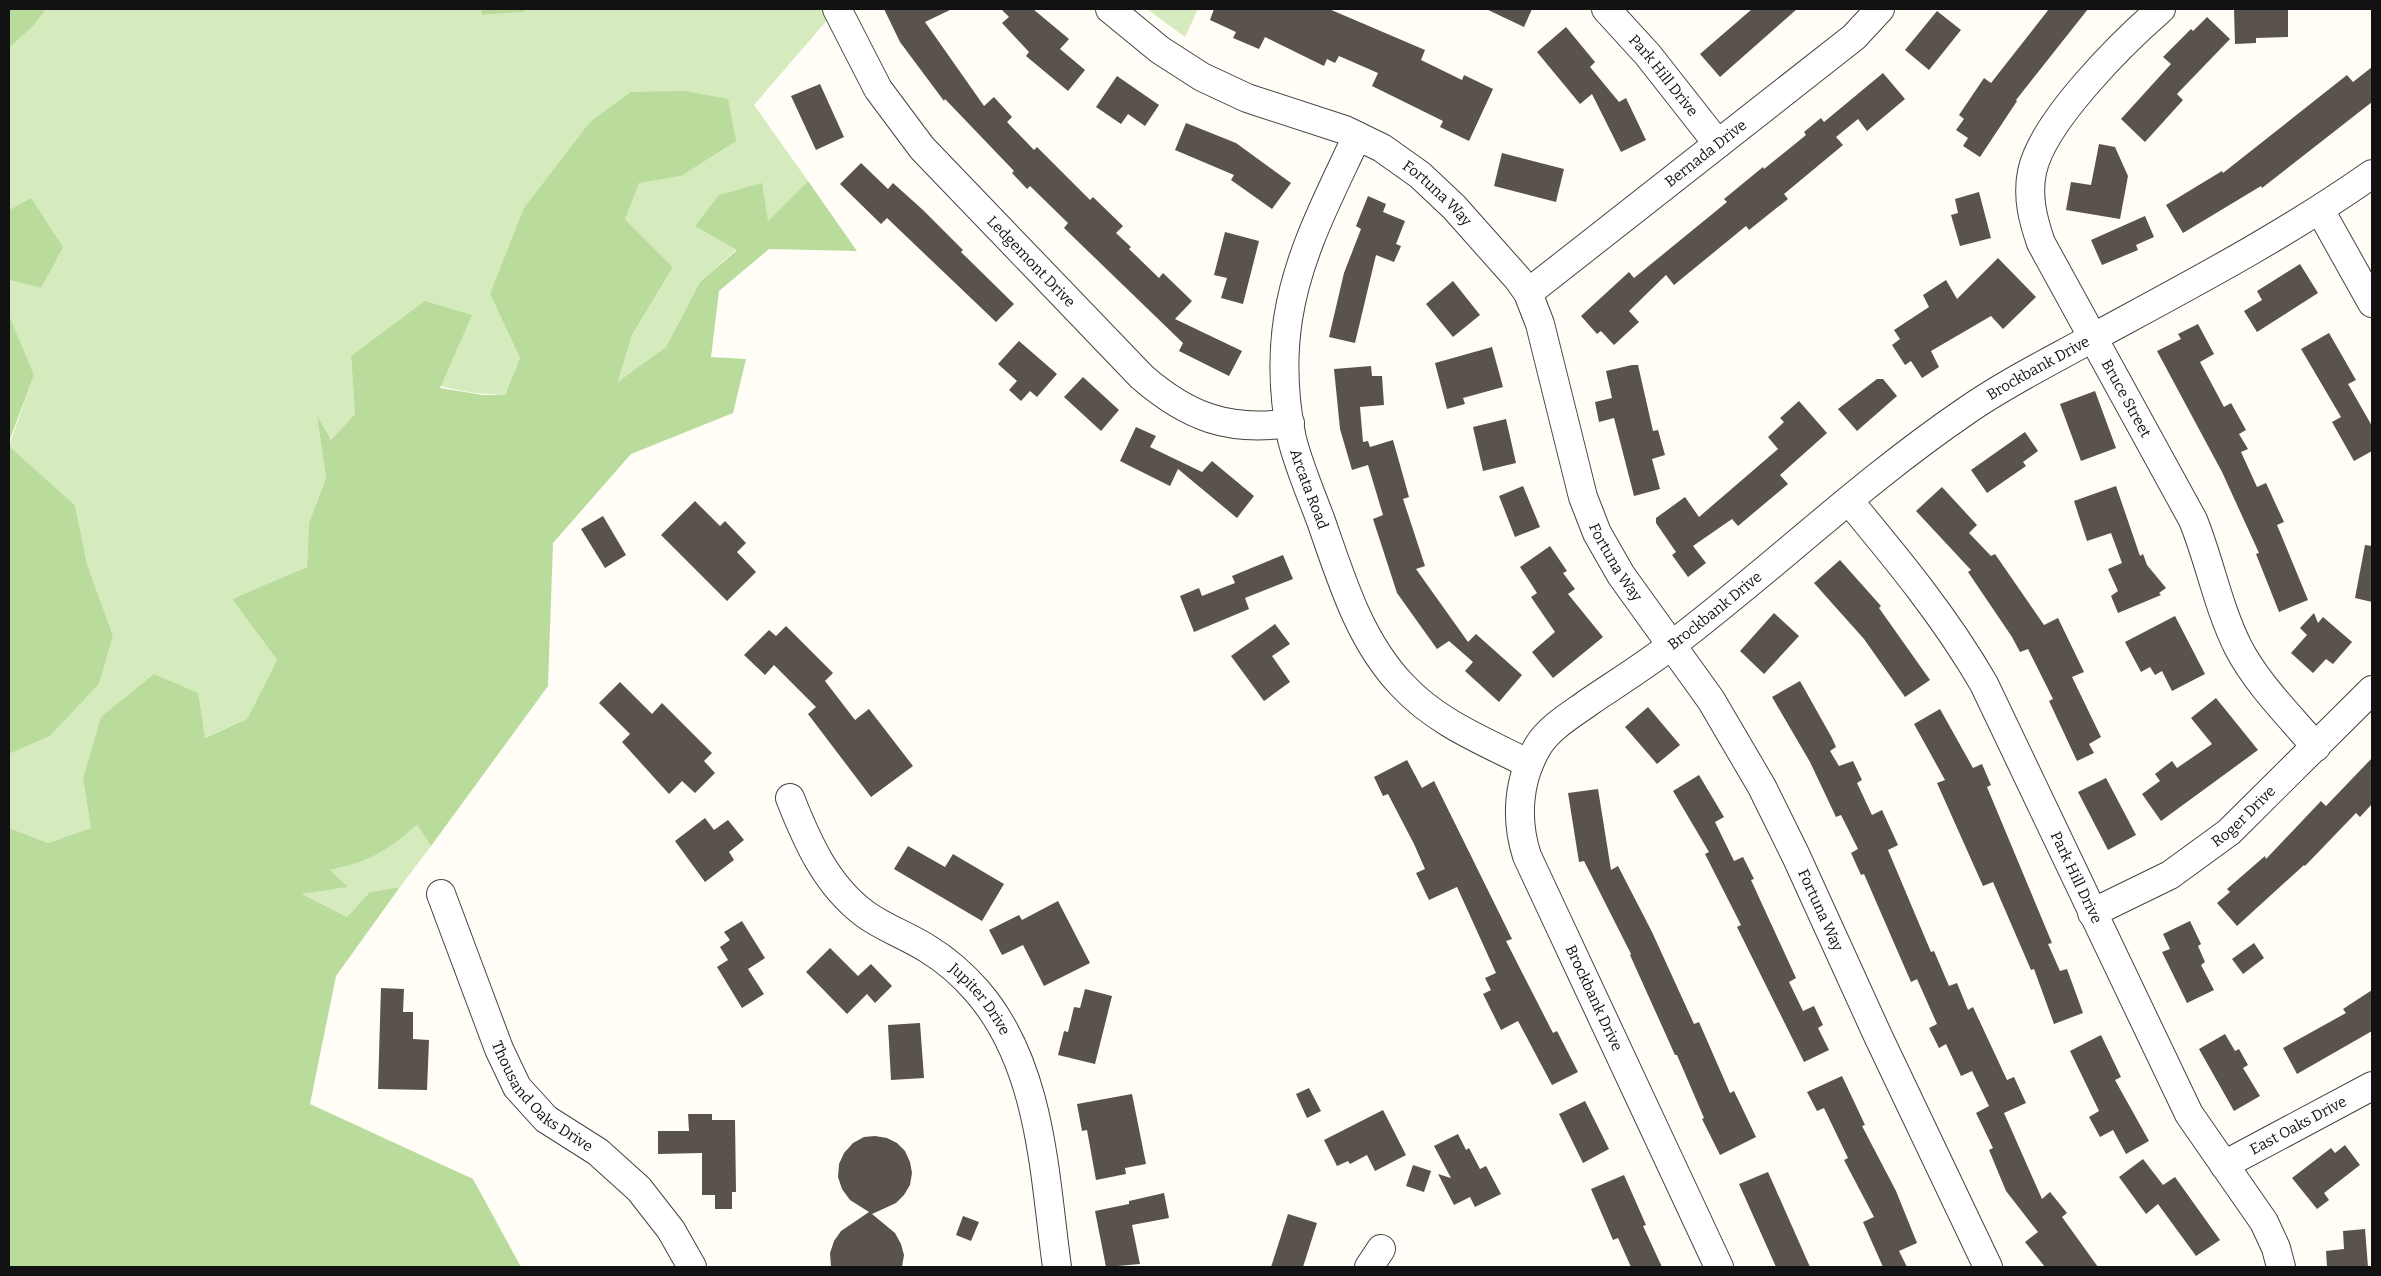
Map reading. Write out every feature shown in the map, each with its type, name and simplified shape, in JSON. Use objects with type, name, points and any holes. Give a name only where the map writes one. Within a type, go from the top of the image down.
[{"type":"street","name":"Ledgemont Drive","points":[[837,9],[878,89],[922,148],[1142,377],[1168,398],[1212,420],[1252,427],[1290,423]]},
{"type":"street","name":"Fortuna Way","points":[[1110,9],[1160,50],[1202,77],[1247,98],[1357,136],[1382,148],[1437,191],[1481,236],[1528,293],[1540,324],[1589,516],[1597,533],[1621,575],[1672,644],[1728,727],[1778,817],[1878,1036],[1988,1267]]},
{"type":"street","name":"Park Hill Drive","points":[[1606,9],[1640,45],[1718,144]]},
{"type":"street","name":"Bernada Drive","points":[[1528,293],[1854,37],[1880,9]]},
{"type":"street","name":"Bruce Street","points":[[2161,9],[2104,65],[2061,114],[2040,147],[2032,172],[2030,199],[2032,214],[2039,236],[2193,520],[2208,558],[2224,614],[2239,648],[2257,678],[2316,747]]},
{"type":"street","name":"Arcata Road","points":[[1357,136],[1311,235],[1293,292],[1287,326],[1284,368],[1290,423],[1297,456],[1349,599],[1369,641],[1388,670],[1412,695],[1442,720],[1529,764]]},
{"type":"street","name":"Brockbank Drive","points":[[1719,1267],[1522,842],[1521,790],[1529,764],[1538,747],[1552,729],[1672,644],[1849,501],[1966,410],[2021,377],[2094,338],[2320,210],[2372,174]]},
{"type":"street","points":[[2320,210],[2372,303]]},
{"type":"street","name":"Park Hill Drive","points":[[1849,501],[1926,596],[1966,652],[2002,718],[2092,913],[2189,1114],[2246,1193],[2271,1235],[2280,1267]]},
{"type":"street","name":"Roger Drive","points":[[2092,913],[2158,882],[2210,847],[2247,816],[2372,690]]},
{"type":"street","name":"Jupiter Drive","points":[[790,798],[805,835],[823,870],[844,895],[864,914],[928,949],[956,970],[987,1004],[1013,1046],[1030,1093],[1058,1267]]},
{"type":"street","name":"Thousand Oaks Drive","points":[[441,894],[499,1048],[517,1087],[546,1119],[598,1152],[639,1189],[671,1230],[692,1267]]},
{"type":"street","name":"East Oaks Drive","points":[[2224,1165],[2372,1086]]},
{"type":"green space","points":[[9,9],[46,9],[35,24],[9,48]]},
{"type":"green space","points":[[46,9],[480,9],[482,15],[524,12],[526,9],[821,9],[828,19],[754,105],[808,181],[768,221],[700,282],[666,347],[618,383],[632,335],[673,267],[625,219],[639,182],[681,176],[728,99],[490,294],[520,358],[505,395],[484,394],[445,387],[351,356],[355,414],[331,440],[318,417],[326,478],[309,523],[307,567],[232,599],[277,660],[247,719],[204,738],[83,779],[91,828],[48,843],[9,828],[9,754],[50,736],[99,684],[113,636],[87,564],[75,505],[9,446],[34,375],[9,315],[9,280],[41,288],[31,198],[9,210],[9,48],[35,24]]},
{"type":"green space","points":[[480,9],[526,9],[524,12],[482,15]]},
{"type":"green space","points":[[1147,9],[1198,9],[1185,37]]},
{"type":"green space","points":[[685,91],[728,99],[736,141],[681,176],[639,183],[625,219],[673,267],[632,335],[618,382],[666,347],[700,282],[737,250],[695,226],[719,195],[762,183],[768,221],[808,181],[857,251],[769,249],[719,291],[711,357],[746,359],[733,413],[631,454],[553,543],[548,686],[431,846],[417,825],[377,854],[356,863],[330,870],[348,887],[302,894],[347,917],[370,892],[400,887],[336,976],[310,1104],[473,1179],[521,1267],[9,1267],[9,828],[48,843],[91,828],[83,779],[101,717],[154,674],[198,693],[205,738],[247,719],[277,660],[232,599],[307,567],[309,523],[326,478],[317,415],[331,440],[355,414],[351,356],[425,301],[472,315],[440,388],[483,395],[505,395],[520,358],[490,294],[524,208],[590,122],[631,92]]},
{"type":"green space","points":[[31,198],[63,247],[41,288],[9,280],[9,210]]},
{"type":"green space","points":[[9,315],[34,375],[9,442]]},
{"type":"green space","points":[[9,446],[75,505],[87,564],[113,636],[99,684],[50,736],[9,754]]},
{"type":"green space","points":[[417,825],[431,846],[400,887],[370,892],[347,917],[302,894],[347,887],[329,870],[367,859],[377,854]]},
{"type":"building","points":[[884,9],[952,9],[925,22],[984,106],[994,97],[1012,117],[1007,122],[1034,150],[1037,147],[1090,200],[1093,197],[1123,226],[1116,233],[1131,247],[1129,249],[1159,278],[1163,273],[1192,301],[1175,319],[1242,351],[1229,376],[1179,351],[1183,343],[1064,228],[1068,223],[1030,186],[1027,189],[1012,173],[1014,171],[945,99],[944,101],[900,42]]},
{"type":"building","points":[[1001,9],[1033,9],[1069,39],[1060,49],[1085,70],[1068,91],[1026,56],[1029,52],[1002,23],[1009,17]]},
{"type":"building","points":[[1214,9],[1329,9],[1425,50],[1421,60],[1462,80],[1464,75],[1493,89],[1469,141],[1440,127],[1443,121],[1372,86],[1378,73],[1339,56],[1335,63],[1327,59],[1324,66],[1265,37],[1259,49],[1233,38],[1236,32],[1210,20]]},
{"type":"building","points":[[1486,9],[1532,9],[1524,27]]},
{"type":"building","points":[[1752,9],[1797,9],[1720,77],[1700,54]]},
{"type":"building","points":[[2049,9],[2088,9],[2016,100],[1980,157],[1963,146],[1968,138],[1956,130],[1964,119],[1959,115],[1984,78],[1991,83]]},
{"type":"building","points":[[2234,9],[2288,9],[2288,37],[2256,38],[2256,43],[2235,44]]},
{"type":"building","points":[[1937,11],[1961,30],[1929,70],[1905,50]]},
{"type":"building","points":[[2207,17],[2230,39],[2177,94],[2183,100],[2145,142],[2121,119],[2171,64],[2163,57],[2191,29],[2193,31]]},
{"type":"building","points":[[1566,27],[1595,62],[1590,67],[1619,102],[1626,98],[1646,140],[1621,152],[1592,94],[1580,104],[1537,52]]},
{"type":"building","points":[[2372,67],[2372,102],[2262,188],[2261,186],[2183,233],[2166,205],[2222,171],[2223,173],[2347,75],[2353,82]]},
{"type":"building","points":[[1883,73],[1905,99],[1867,131],[1858,119],[1836,137],[1843,145],[1784,194],[1788,199],[1749,230],[1746,226],[1674,285],[1666,275],[1629,311],[1639,322],[1614,345],[1601,331],[1597,334],[1581,316],[1629,272],[1634,278],[1727,202],[1724,199],[1806,135],[1804,132],[1821,118],[1824,122]]},
{"type":"building","points":[[1117,76],[1159,105],[1145,126],[1128,114],[1121,124],[1096,107]]},
{"type":"building","points":[[820,84],[844,137],[816,150],[791,96]]},
{"type":"building","points":[[1186,123],[1236,143],[1291,183],[1272,209],[1231,180],[1234,175],[1175,150]]},
{"type":"building","points":[[2099,144],[2115,147],[2128,176],[2120,219],[2066,210],[2071,182],[2091,185]]},
{"type":"building","points":[[1502,153],[1564,169],[1556,202],[1494,186]]},
{"type":"building","points":[[861,163],[888,189],[893,183],[923,210],[963,250],[961,252],[1014,304],[996,322],[887,218],[881,224],[840,184]]},
{"type":"building","points":[[1979,192],[1991,238],[1960,246],[1951,215],[1958,213],[1955,199]]},
{"type":"building","points":[[1368,196],[1386,204],[1383,212],[1405,221],[1396,244],[1401,246],[1394,262],[1376,255],[1355,343],[1329,337],[1344,273],[1361,229],[1356,226]]},
{"type":"building","points":[[2145,216],[2154,237],[2136,245],[2138,250],[2102,265],[2091,240]]},
{"type":"building","points":[[1225,232],[1259,241],[1243,304],[1221,298],[1227,278],[1214,275]]},
{"type":"building","points":[[1998,258],[2036,297],[2003,329],[1991,316],[1931,351],[1939,367],[1922,378],[1911,361],[1905,365],[1892,345],[1900,339],[1894,330],[1929,307],[1923,295],[1946,280],[1957,299]]},
{"type":"building","points":[[2300,264],[2318,293],[2257,332],[2244,311],[2262,300],[2257,291]]},
{"type":"building","points":[[1453,281],[1480,315],[1453,337],[1426,304]]},
{"type":"building","points":[[2198,324],[2214,354],[2200,362],[2224,407],[2231,403],[2246,430],[2239,434],[2248,449],[2241,452],[2257,487],[2266,483],[2284,522],[2277,525],[2308,600],[2279,612],[2256,554],[2259,553],[2222,472],[2157,351],[2181,339],[2178,334]]},
{"type":"building","points":[[2329,333],[2356,380],[2348,384],[2372,426],[2372,451],[2354,461],[2332,422],[2341,417],[2301,349]]},
{"type":"building","points":[[1019,341],[1057,374],[1037,397],[1030,391],[1021,401],[1009,390],[1017,381],[998,364]]},
{"type":"building","points":[[1492,347],[1503,387],[1463,398],[1465,404],[1447,409],[1435,363]]},
{"type":"building","points":[[1638,365],[1653,431],[1658,430],[1665,455],[1652,459],[1660,489],[1634,496],[1614,418],[1599,422],[1595,402],[1612,398],[1606,371]]},
{"type":"building","points":[[1371,366],[1372,376],[1382,376],[1384,405],[1360,407],[1363,442],[1368,441],[1370,447],[1393,440],[1409,497],[1403,499],[1425,566],[1416,569],[1468,642],[1476,634],[1522,675],[1499,702],[1465,671],[1473,662],[1449,641],[1437,649],[1397,593],[1373,519],[1383,515],[1368,465],[1352,470],[1340,429],[1334,369]]},
{"type":"building","points":[[1083,377],[1119,410],[1101,431],[1064,397]]},
{"type":"building","points":[[1877,379],[1883,379],[1897,396],[1857,431],[1838,409]]},
{"type":"building","points":[[2095,391],[2116,448],[2081,461],[2060,404]]},
{"type":"building","points":[[1799,401],[1827,433],[1780,475],[1788,484],[1738,526],[1732,519],[1693,546],[1706,563],[1688,577],[1672,555],[1676,552],[1656,523],[1656,518],[1685,497],[1699,517],[1778,449],[1768,437],[1784,422],[1780,418]]},
{"type":"building","points":[[1506,419],[1516,463],[1483,471],[1473,427]]},
{"type":"building","points":[[1136,427],[1156,436],[1150,447],[1202,472],[1212,461],[1254,496],[1237,518],[1178,469],[1170,486],[1120,461]]},
{"type":"building","points":[[2025,432],[2038,451],[2023,462],[2026,466],[1987,493],[1971,470]]},
{"type":"building","points":[[1523,486],[1540,527],[1515,537],[1499,496]]},
{"type":"building","points":[[2116,486],[2140,556],[2143,554],[2147,565],[2166,588],[2159,593],[2161,595],[2118,613],[2111,596],[2118,591],[2108,569],[2122,563],[2111,533],[2087,541],[2074,501]]},
{"type":"building","points":[[1942,487],[1977,525],[1969,533],[1991,556],[1995,554],[2044,625],[2058,618],[2084,672],[2072,677],[2101,737],[2089,744],[2094,753],[2077,761],[2049,701],[2053,699],[2028,649],[2020,652],[1968,572],[1971,570],[1916,511]]},
{"type":"building","points":[[695,501],[720,526],[725,521],[746,543],[737,552],[756,572],[727,601],[661,535]]},
{"type":"building","points":[[603,516],[626,555],[605,568],[581,529]]},
{"type":"building","points":[[2365,545],[2372,546],[2372,602],[2355,598]]},
{"type":"building","points":[[1550,546],[1567,571],[1563,573],[1575,589],[1568,594],[1603,637],[1553,678],[1532,652],[1555,632],[1531,597],[1537,593],[1520,567]]},
{"type":"building","points":[[1283,555],[1293,579],[1245,598],[1249,609],[1194,632],[1180,596],[1199,588],[1202,596],[1235,583],[1232,576]]},
{"type":"building","points":[[1840,560],[1881,606],[1879,608],[1930,680],[1905,697],[1864,639],[1814,583]]},
{"type":"building","points":[[1774,613],[1799,636],[1764,674],[1740,651]]},
{"type":"building","points":[[2314,613],[2318,623],[2323,617],[2352,642],[2333,664],[2326,659],[2313,673],[2291,653],[2307,635],[2300,628]]},
{"type":"building","points":[[2175,616],[2205,674],[2172,691],[2162,671],[2155,675],[2150,667],[2141,672],[2125,642]]},
{"type":"building","points":[[1275,624],[1290,644],[1272,656],[1290,682],[1264,701],[1231,656]]},
{"type":"building","points":[[786,626],[833,673],[825,681],[855,720],[869,709],[913,766],[871,797],[808,714],[816,707],[774,665],[765,675],[744,655],[769,630],[776,636]]},
{"type":"building","points":[[1800,681],[1832,738],[1836,747],[1830,751],[1839,766],[1853,761],[1862,780],[1857,783],[1872,815],[1882,810],[1898,845],[1888,850],[1931,952],[1934,951],[1949,986],[1957,983],[1968,1010],[1973,1007],[2007,1080],[2014,1077],[2026,1103],[2004,1113],[2042,1199],[2050,1192],[2067,1213],[2062,1217],[2098,1267],[2045,1267],[2025,1242],[2038,1232],[2006,1191],[1989,1150],[1993,1148],[1976,1113],[1989,1106],[1972,1071],[1961,1076],[1946,1044],[1939,1048],[1929,1028],[1937,1024],[1917,979],[1911,982],[1864,874],[1861,875],[1851,853],[1858,849],[1841,815],[1836,817],[1810,762],[1772,697]]},
{"type":"building","points":[[620,682],[652,714],[662,703],[712,753],[704,761],[715,773],[695,793],[682,781],[669,794],[622,742],[630,734],[599,703]]},
{"type":"building","points":[[2216,698],[2258,750],[2161,821],[2142,794],[2160,781],[2155,774],[2172,761],[2177,768],[2212,744],[2191,718]]},
{"type":"building","points":[[1648,707],[1680,745],[1657,764],[1625,727]]},
{"type":"building","points":[[1940,709],[1973,768],[1982,764],[1991,785],[1987,787],[2052,943],[2048,944],[2060,971],[2067,969],[2083,1013],[2054,1024],[2034,969],[2031,970],[1993,882],[1983,886],[1937,783],[1945,780],[1914,724]]},
{"type":"building","points":[[2372,758],[2372,804],[2360,817],[2356,813],[2305,866],[2237,926],[2217,903],[2230,892],[2227,889],[2265,856],[2266,859],[2321,801],[2326,806]]},
{"type":"building","points":[[1407,760],[1422,788],[1434,781],[1512,939],[1506,941],[1553,1033],[1557,1031],[1578,1072],[1552,1085],[1518,1021],[1501,1030],[1483,994],[1491,990],[1485,978],[1496,973],[1457,887],[1429,900],[1416,873],[1425,869],[1388,794],[1383,796],[1374,777]]},
{"type":"building","points":[[1699,775],[1724,817],[1715,822],[1734,861],[1743,857],[1754,879],[1751,880],[1796,978],[1789,982],[1803,1011],[1814,1006],[1823,1025],[1818,1028],[1829,1050],[1804,1062],[1737,927],[1741,925],[1705,854],[1709,852],[1673,791]]},
{"type":"building","points":[[2106,778],[2136,835],[2108,850],[2078,792]]},
{"type":"building","points":[[1598,789],[1611,870],[1618,866],[1652,932],[1694,1024],[1699,1022],[1730,1093],[1734,1091],[1756,1137],[1720,1155],[1702,1119],[1704,1118],[1677,1055],[1675,1055],[1631,954],[1584,861],[1579,862],[1568,793]]},
{"type":"building","points":[[705,818],[714,830],[728,820],[744,840],[729,852],[734,860],[705,882],[675,841]]},
{"type":"building","points":[[908,846],[945,867],[953,854],[1004,884],[982,921],[894,869]]},
{"type":"building","points":[[1058,901],[1090,963],[1044,986],[1023,945],[1002,955],[989,930],[1019,915],[1022,920]]},
{"type":"building","points":[[742,921],[765,958],[748,969],[764,994],[742,1008],[717,967],[728,960],[720,947],[730,940],[724,932]]},
{"type":"building","points":[[2190,921],[2201,944],[2198,946],[2205,962],[2201,965],[2214,990],[2187,1003],[2162,952],[2170,949],[2163,934]]},
{"type":"building","points":[[2254,943],[2264,958],[2243,974],[2232,959]]},
{"type":"building","points":[[830,948],[858,976],[871,964],[892,986],[875,1003],[867,994],[847,1014],[806,972]]},
{"type":"building","points":[[381,988],[404,989],[403,1012],[413,1012],[413,1039],[429,1040],[427,1090],[378,1089]]},
{"type":"building","points":[[1085,989],[1112,996],[1095,1064],[1058,1055],[1064,1031],[1068,1032],[1074,1007],[1080,1008]]},
{"type":"building","points":[[2372,990],[2372,1031],[2297,1074],[2283,1048],[2346,1013],[2343,1009]]},
{"type":"building","points":[[920,1023],[924,1078],[891,1080],[888,1025]]},
{"type":"building","points":[[2225,1034],[2235,1051],[2239,1049],[2248,1065],[2243,1068],[2260,1096],[2234,1111],[2199,1049]]},
{"type":"building","points":[[2101,1035],[2121,1077],[2115,1080],[2149,1141],[2126,1154],[2113,1130],[2100,1137],[2089,1117],[2099,1111],[2070,1051]]},
{"type":"building","points":[[1842,1076],[1865,1125],[1862,1126],[1896,1191],[1917,1243],[1899,1251],[1907,1267],[1883,1267],[1863,1222],[1874,1217],[1844,1160],[1848,1158],[1824,1108],[1817,1111],[1807,1092]]},
{"type":"building","points":[[1309,1088],[1321,1111],[1307,1118],[1296,1094]]},
{"type":"building","points":[[1132,1094],[1146,1164],[1125,1168],[1126,1174],[1096,1180],[1087,1130],[1082,1131],[1077,1104]]},
{"type":"building","points":[[1585,1101],[1609,1149],[1583,1163],[1559,1114]]},
{"type":"building","points":[[1383,1110],[1406,1155],[1375,1171],[1367,1155],[1350,1164],[1348,1161],[1337,1166],[1324,1140]]},
{"type":"building","points":[[688,1114],[712,1114],[712,1120],[735,1120],[736,1192],[732,1192],[732,1209],[715,1209],[715,1195],[702,1195],[702,1153],[658,1154],[658,1131],[689,1131]]},
{"type":"building","points":[[1458,1134],[1466,1150],[1469,1148],[1480,1169],[1486,1166],[1501,1194],[1475,1207],[1470,1197],[1454,1205],[1438,1174],[1451,1178],[1434,1146]]},
{"type":"building","points":[[864,1137],[887,1138],[897,1143],[905,1151],[910,1162],[912,1173],[910,1185],[904,1195],[896,1203],[872,1214],[895,1233],[904,1255],[902,1267],[831,1267],[830,1253],[834,1241],[841,1231],[869,1212],[850,1200],[842,1189],[838,1177],[839,1164],[844,1153],[853,1143]]},
{"type":"building","points":[[2345,1145],[2360,1165],[2324,1193],[2329,1200],[2317,1209],[2292,1178],[2331,1148],[2335,1153]]},
{"type":"building","points":[[2143,1159],[2163,1185],[2175,1177],[2220,1240],[2196,1256],[2158,1204],[2146,1214],[2119,1177]]},
{"type":"building","points":[[1413,1165],[1431,1171],[1424,1192],[1406,1186]]},
{"type":"building","points":[[1768,1172],[1810,1267],[1776,1267],[1739,1184]]},
{"type":"building","points":[[1624,1175],[1646,1225],[1643,1226],[1662,1267],[1631,1267],[1618,1238],[1613,1240],[1591,1189]]},
{"type":"building","points":[[1164,1193],[1169,1218],[1132,1225],[1140,1264],[1106,1267],[1095,1211],[1129,1204],[1129,1201]]},
{"type":"building","points":[[1288,1214],[1317,1223],[1303,1267],[1271,1267]]},
{"type":"building","points":[[963,1216],[979,1222],[971,1241],[956,1235]]},
{"type":"building","points":[[2365,1229],[2368,1267],[2327,1267],[2326,1251],[2344,1249],[2343,1231]]}]
